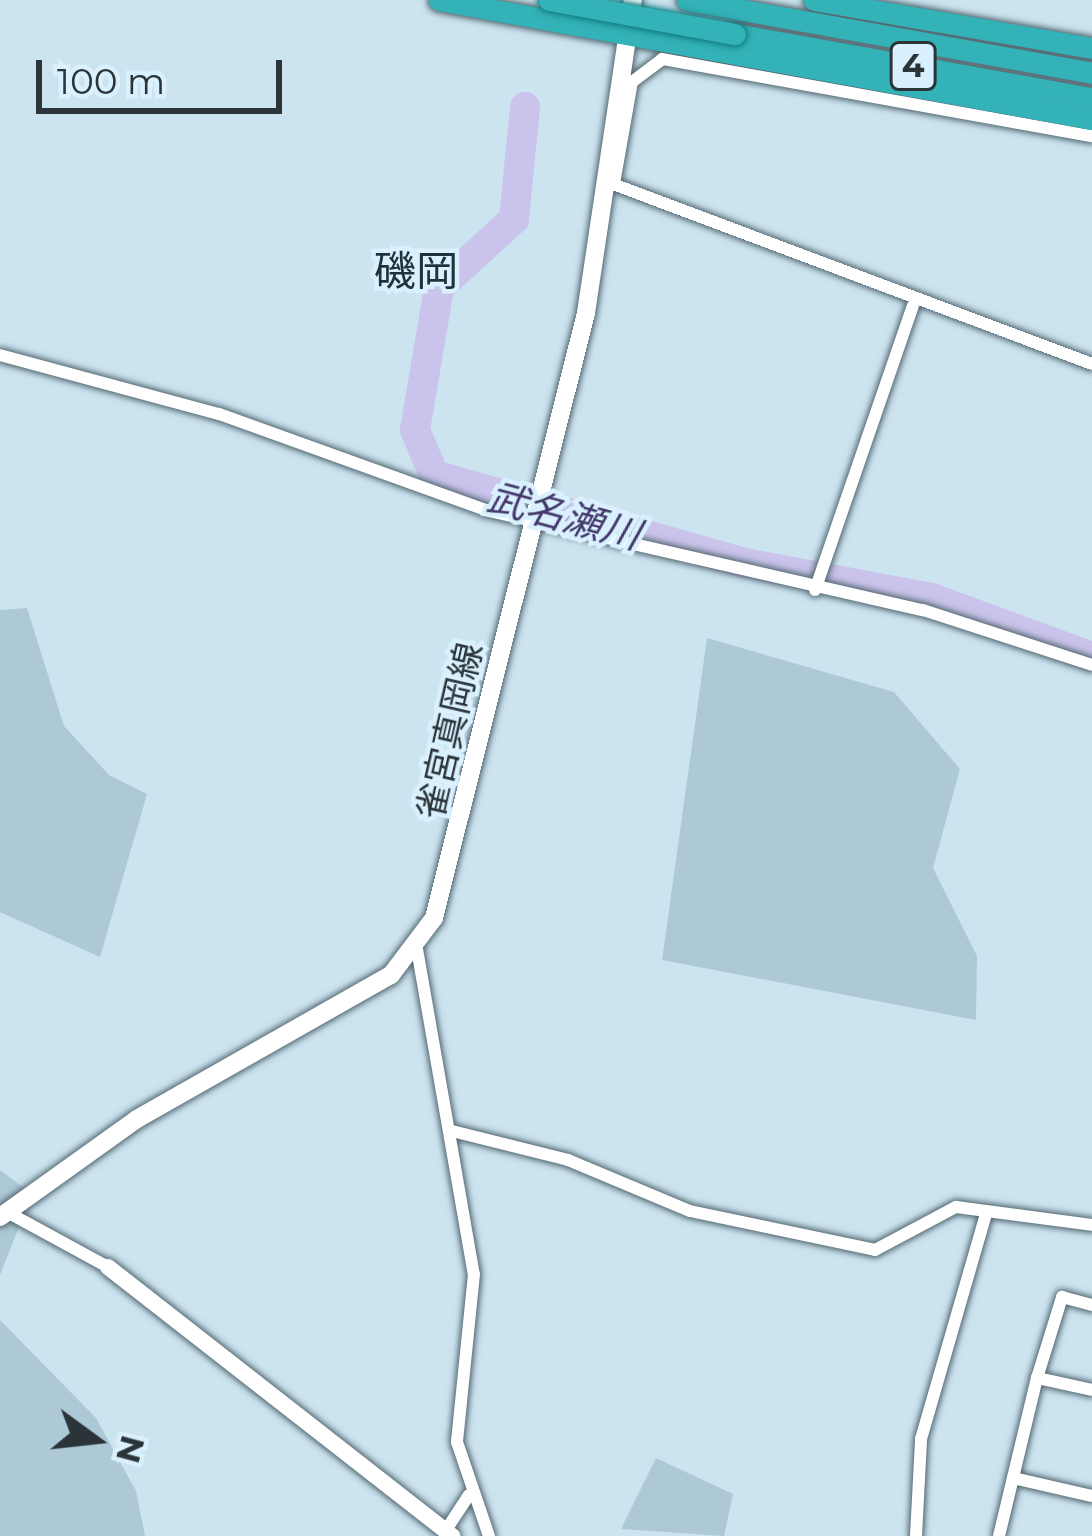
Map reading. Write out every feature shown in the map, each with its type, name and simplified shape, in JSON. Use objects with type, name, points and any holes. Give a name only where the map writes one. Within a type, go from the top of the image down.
[{"type":"highway","points":[[439,0],[1092,119]]},
{"type":"highway","name":"4","points":[[549,0],[1092,98]]},
{"type":"highway","name":"4","points":[[688,0],[1092,73]]},
{"type":"highway","points":[[814,0],[1092,48]]},
{"type":"main road","name":"雀宮真岡線","points":[[417,950],[450,875],[586,313],[633,0]]},
{"type":"main road","name":"雀宮真岡線","points":[[626,35],[646,0]]},
{"type":"main road","points":[[3,1215],[417,950]]},
{"type":"street","points":[[1092,136],[662,59],[632,82],[607,182],[913,305],[1092,364]]},
{"type":"street","points":[[815,590],[913,305]]},
{"type":"street","points":[[0,355],[219,414],[533,524],[815,590],[923,610],[1092,665]]},
{"type":"street","points":[[417,950],[474,1274],[458,1408],[469,1495],[489,1536]]},
{"type":"street","points":[[452,1131],[568,1160],[705,1216],[875,1250],[956,1207],[1092,1225]]},
{"type":"street","points":[[916,1536],[921,1439],[987,1211]]},
{"type":"street","points":[[3,1215],[108,1267],[449,1533],[469,1495]]},
{"type":"street","points":[[1000,1536],[1037,1378],[1062,1297],[1092,1305]]},
{"type":"street","points":[[1037,1378],[1092,1390]]},
{"type":"street","points":[[1013,1478],[1092,1496]]},
{"type":"shaded area","points":[[27,608],[64,726],[109,775],[147,794],[100,957],[0,912],[0,610]]},
{"type":"shaded area","points":[[707,638],[894,692],[960,769],[933,868],[977,956],[976,1020],[662,960]]},
{"type":"shaded area","points":[[0,1170],[32,1194],[0,1275]]},
{"type":"shaded area","points":[[0,1320],[96,1418],[136,1491],[145,1536],[0,1536]]},
{"type":"shaded area","points":[[656,1458],[733,1494],[724,1536],[621,1529]]},
{"type":"waterway","name":"武名瀬川","points":[[525,107],[514,219],[439,288],[415,430],[434,475],[745,563],[932,598],[1092,657]]},
{"type":"district","name":"磯岡","points":[[416,271]]}]
